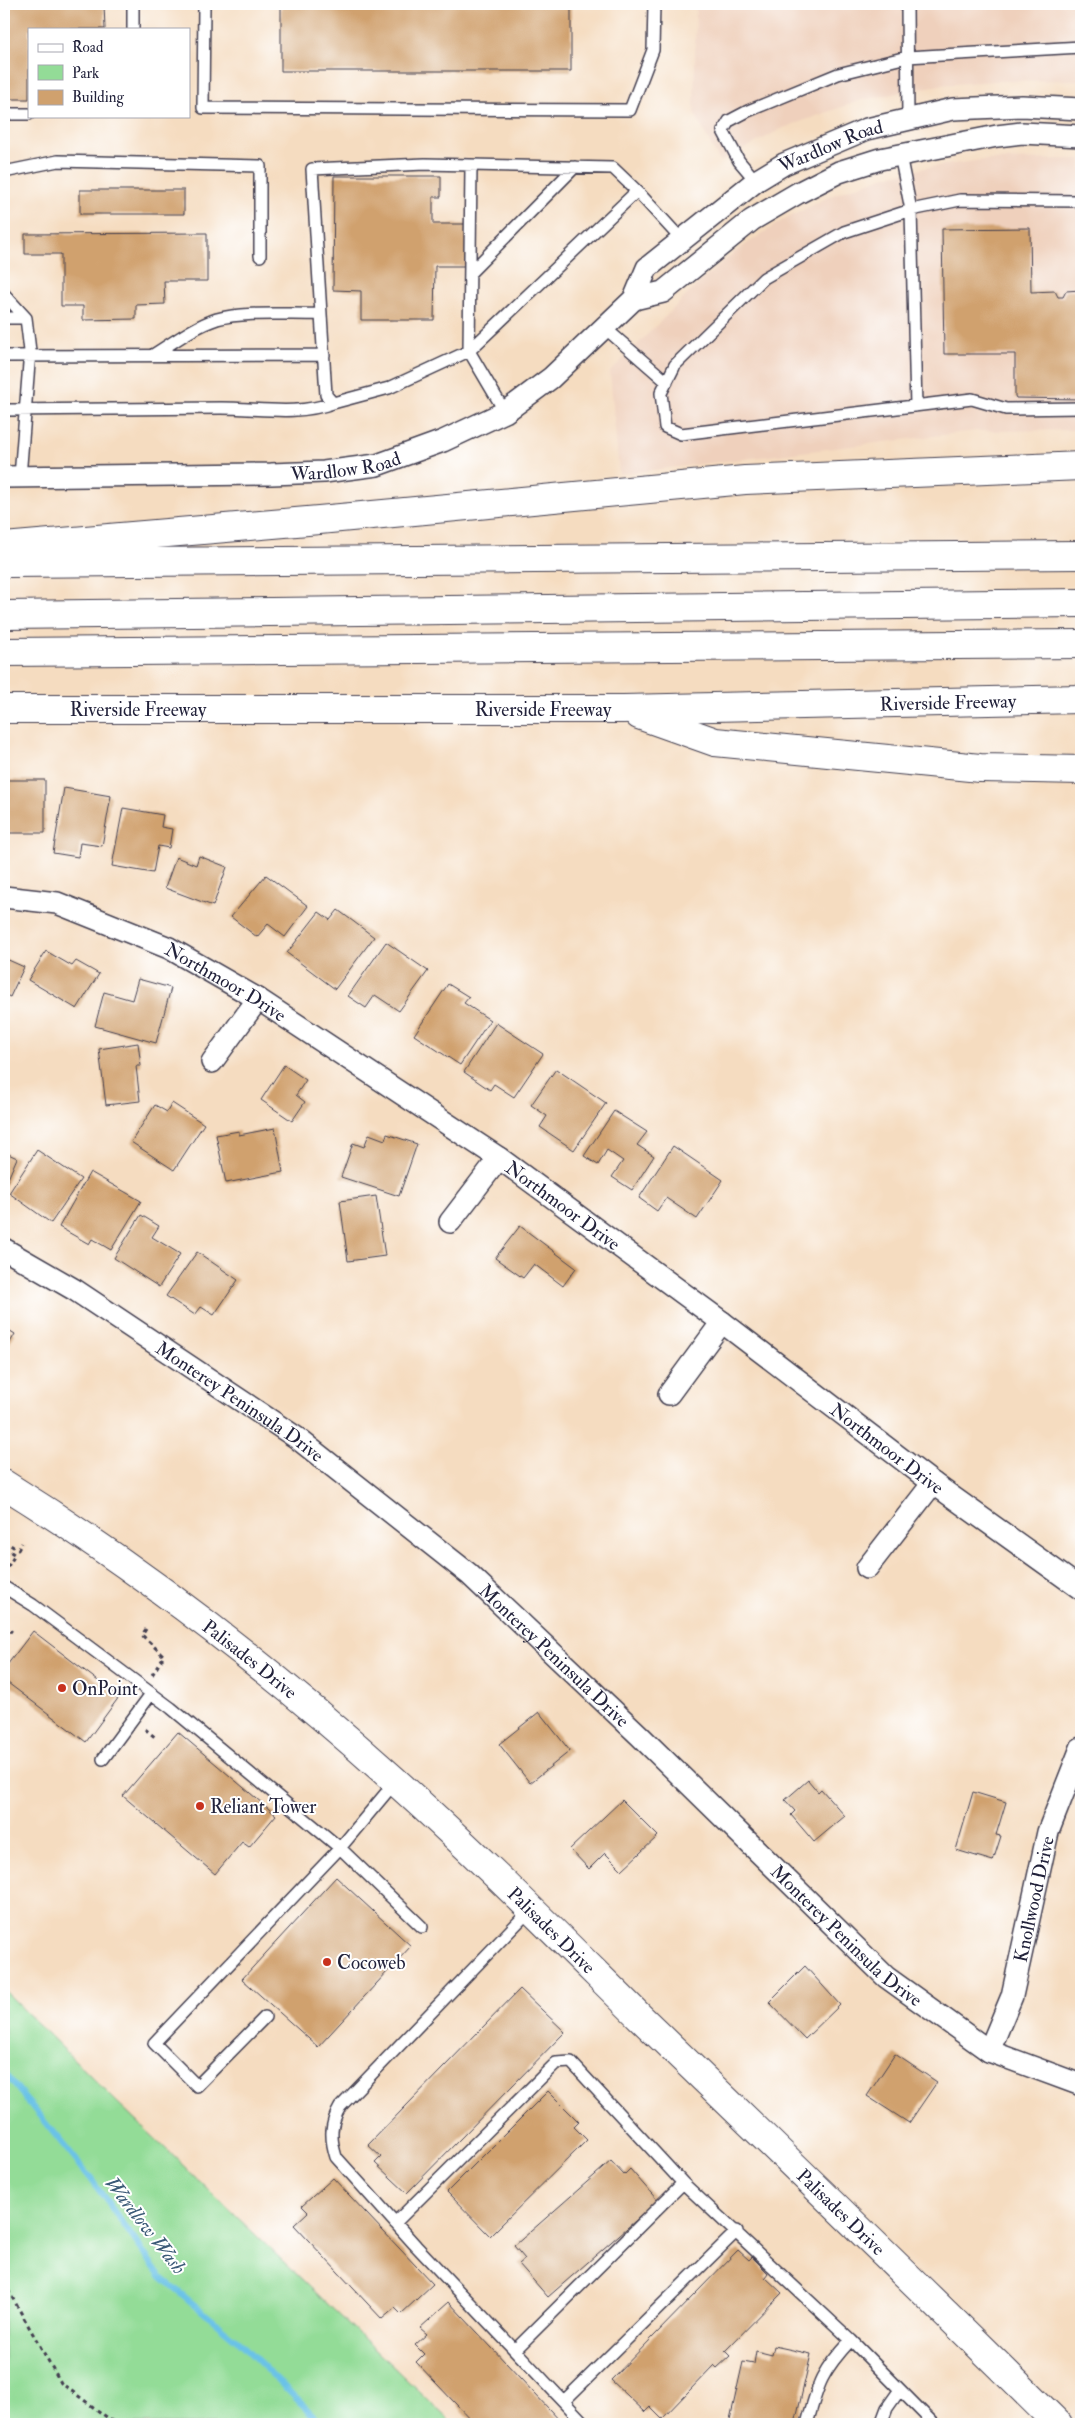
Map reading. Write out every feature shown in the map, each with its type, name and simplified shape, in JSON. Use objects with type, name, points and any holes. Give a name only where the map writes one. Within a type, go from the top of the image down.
[{"type":"main road","points":[[4,547],[745,480],[1081,466]]},
{"type":"main road","points":[[4,563],[1081,555]]},
{"type":"main road","points":[[4,615],[1081,603]]},
{"type":"main road","points":[[4,652],[1081,644]]},
{"type":"main road","name":"Riverside Freeway","points":[[4,708],[623,709],[1081,699]]},
{"type":"main road","points":[[623,709],[714,742],[980,768],[1081,770]]},
{"type":"main road","name":"Palisades Drive","points":[[4,1484],[104,1550],[186,1609],[264,1669],[396,1781],[1058,2424]]},
{"type":"street","name":"Wardlow Road","points":[[12,477],[271,474],[324,472],[377,465],[443,441],[505,412],[552,378],[634,299],[647,268],[756,181],[784,164],[867,129],[953,109],[1022,106],[1081,109]]},
{"type":"street","name":"Wardlow Road","points":[[634,299],[663,292],[752,220],[839,172],[880,158],[1022,133],[1081,136]]},
{"type":"street","points":[[784,164],[798,193]]},
{"type":"street","name":"Northmoor Drive","points":[[4,897],[56,903],[161,944],[258,998],[500,1158],[722,1322],[933,1483],[1081,1589]]},
{"type":"street","points":[[212,1062],[258,998]]},
{"type":"street","points":[[450,1222],[500,1158]]},
{"type":"street","name":"Monterey Peninsula Drive","points":[[4,1249],[75,1290],[297,1438],[469,1574],[639,1735],[886,1977],[989,2050],[1081,2085]]},
{"type":"street","points":[[668,1394],[722,1322]]},
{"type":"street","points":[[867,1568],[933,1483]]},
{"type":"street","name":"Knollwood Drive","points":[[989,2050],[1012,1996],[1048,1832],[1081,1748]]},
{"type":"lane","points":[[133,4],[133,28]]},
{"type":"lane","points":[[204,4],[203,108],[630,110],[653,50],[654,4]]},
{"type":"lane","points":[[907,4],[908,120]]},
{"type":"lane","points":[[756,181],[740,160],[723,131],[729,121],[838,74],[907,57],[1081,47]]},
{"type":"lane","points":[[4,114],[28,114]]},
{"type":"lane","points":[[900,155],[911,210],[916,406]]},
{"type":"lane","points":[[4,172],[58,161],[260,166],[260,256]]},
{"type":"lane","points":[[334,403],[326,395],[312,169],[425,164],[613,168],[681,239]]},
{"type":"lane","points":[[471,166],[470,351],[505,412]]},
{"type":"lane","points":[[470,273],[575,167]]},
{"type":"lane","points":[[4,410],[223,408],[274,412],[316,409],[389,388],[470,351],[637,191]]},
{"type":"lane","points":[[1081,201],[960,200],[911,210],[844,232],[764,278],[676,365],[661,393],[664,426],[682,434],[972,399],[1006,409],[1081,408]]},
{"type":"lane","points":[[4,294],[26,318],[29,356],[25,410],[12,477]]},
{"type":"lane","points":[[152,356],[205,324],[218,319],[236,316],[321,314]]},
{"type":"lane","points":[[4,318],[26,318]]},
{"type":"lane","points":[[605,328],[667,382]]},
{"type":"lane","points":[[4,356],[324,355]]},
{"type":"lane","points":[[5,1590],[33,1605],[151,1694],[340,1848],[422,1927]]},
{"type":"lane","points":[[103,1758],[151,1694]]},
{"type":"lane","points":[[265,2017],[197,2086],[154,2044],[340,1848],[396,1781]]},
{"type":"lane","points":[[530,1910],[340,2107],[333,2119],[330,2139],[336,2157],[395,2223],[586,2424]]},
{"type":"lane","points":[[395,2223],[556,2063],[570,2062],[683,2183],[737,2231],[851,2340],[934,2424]]},
{"type":"lane","points":[[515,2350],[683,2183]]},
{"type":"lane","points":[[564,2401],[737,2231]]},
{"type":"lane","points":[[807,2424],[818,2385],[830,2363],[851,2340]]},
{"type":"lane","points":[[881,2424],[887,2408],[900,2391]]},
{"type":"path","points":[[4,1541],[18,1550],[22,1544]]},
{"type":"path","points":[[4,1547],[16,1555],[4,1574]]},
{"type":"path","points":[[4,1626],[12,1632]]},
{"type":"path","points":[[146,1629],[142,1635],[164,1656],[160,1664]]},
{"type":"path","points":[[4,2283],[61,2383],[116,2424]]},
{"type":"shaded area","points":[[696,4],[1081,4],[1081,80],[994,81],[940,85],[861,100],[783,128],[720,162],[694,112]]},
{"type":"shaded area","points":[[1081,159],[1081,430],[975,431],[619,474],[610,372],[697,285],[736,251],[780,222],[830,196],[883,177],[930,167],[983,160]]},
{"type":"green space","points":[[4,1990],[118,2103],[453,2424],[4,2424]]},
{"type":"building","points":[[4,4],[104,4],[105,28],[28,28],[28,99],[4,99]]},
{"type":"building","points":[[281,4],[571,4],[571,71],[281,71]]},
{"type":"building","points":[[334,176],[441,176],[441,197],[433,197],[433,224],[469,224],[469,266],[435,266],[434,320],[361,320],[361,291],[333,290]]},
{"type":"building","points":[[80,190],[184,190],[184,214],[80,214]]},
{"type":"building","points":[[1030,228],[1031,292],[1055,291],[1058,297],[1063,297],[1066,291],[1081,290],[1081,399],[1016,398],[1015,354],[944,354],[942,229]]},
{"type":"building","points":[[207,233],[207,281],[164,281],[165,304],[136,305],[136,319],[83,320],[83,306],[61,306],[61,254],[25,254],[25,234]]},
{"type":"building","points":[[4,780],[45,780],[45,833],[4,833]]},
{"type":"building","points":[[64,788],[111,796],[102,846],[80,843],[78,857],[53,853]]},
{"type":"building","points":[[123,808],[163,815],[161,827],[172,829],[169,848],[158,846],[153,873],[112,866]]},
{"type":"building","points":[[199,856],[227,867],[213,906],[165,888],[176,857],[196,865]]},
{"type":"building","points":[[266,875],[308,906],[285,937],[268,924],[257,937],[231,917]]},
{"type":"building","points":[[338,910],[374,937],[335,989],[287,953],[319,912],[330,920]]},
{"type":"building","points":[[386,942],[428,971],[399,1011],[375,995],[366,1008],[348,996]]},
{"type":"building","points":[[46,951],[72,966],[76,961],[99,974],[77,1009],[28,980]]},
{"type":"building","points":[[4,958],[24,967],[10,997],[4,994]]},
{"type":"building","points":[[138,979],[171,988],[156,1043],[95,1026],[104,992],[132,1000]]},
{"type":"building","points":[[448,984],[469,997],[464,1003],[490,1020],[460,1065],[414,1035]]},
{"type":"building","points":[[496,1023],[543,1054],[514,1097],[494,1084],[490,1090],[464,1072]]},
{"type":"building","points":[[138,1043],[141,1066],[136,1066],[140,1101],[106,1105],[99,1049]]},
{"type":"building","points":[[284,1065],[306,1080],[296,1095],[305,1102],[292,1121],[261,1100]]},
{"type":"building","points":[[556,1069],[606,1103],[574,1150],[540,1127],[547,1116],[531,1105]]},
{"type":"building","points":[[172,1103],[204,1124],[174,1170],[131,1142],[155,1105],[167,1112]]},
{"type":"building","points":[[614,1111],[647,1132],[637,1145],[654,1156],[632,1190],[612,1177],[623,1161],[607,1150],[598,1165],[584,1156]]},
{"type":"building","points":[[275,1128],[283,1172],[226,1183],[216,1135],[239,1131],[239,1135]]},
{"type":"building","points":[[369,1134],[385,1140],[387,1134],[417,1144],[399,1196],[341,1177],[353,1143],[364,1147]]},
{"type":"building","points":[[673,1146],[723,1180],[697,1219],[666,1198],[657,1211],[639,1198]]},
{"type":"building","points":[[37,1150],[81,1179],[51,1223],[9,1193]]},
{"type":"building","points":[[4,1152],[17,1158],[4,1188]]},
{"type":"building","points":[[90,1172],[141,1201],[111,1250],[92,1239],[89,1244],[59,1227]]},
{"type":"building","points":[[376,1196],[385,1256],[348,1261],[340,1201]]},
{"type":"building","points":[[141,1215],[159,1226],[152,1237],[180,1254],[159,1287],[114,1258]]},
{"type":"building","points":[[520,1226],[576,1268],[563,1286],[534,1264],[523,1278],[495,1258]]},
{"type":"building","points":[[197,1252],[238,1280],[214,1315],[201,1307],[195,1315],[166,1296]]},
{"type":"building","points":[[4,1327],[15,1334],[4,1353]]},
{"type":"building","name":"OnPoint","points":[[33,1631],[119,1697],[86,1742],[4,1680],[4,1669]]},
{"type":"building","points":[[539,1712],[570,1751],[530,1783],[499,1744]]},
{"type":"building","name":"Reliant Tower","points":[[178,1732],[276,1815],[249,1847],[242,1842],[215,1874],[123,1796]]},
{"type":"building","points":[[808,1780],[818,1792],[821,1789],[845,1816],[814,1842],[791,1815],[795,1811],[785,1800]]},
{"type":"building","points":[[973,1792],[1006,1802],[996,1835],[1001,1836],[993,1861],[956,1850]]},
{"type":"building","points":[[622,1800],[658,1836],[622,1870],[605,1853],[589,1869],[570,1849]]},
{"type":"building","name":"Cocoweb","points":[[336,1877],[411,1946],[318,2047],[242,1979]]},
{"type":"building","points":[[805,1966],[840,2005],[805,2039],[769,2002]]},
{"type":"building","points":[[520,1989],[565,2032],[407,2193],[375,2163],[381,2157],[368,2145]]},
{"type":"building","points":[[895,2054],[937,2082],[909,2123],[867,2096]]},
{"type":"building","points":[[548,2091],[579,2122],[574,2127],[587,2140],[490,2236],[447,2192]]},
{"type":"building","points":[[611,2161],[624,2175],[630,2169],[658,2201],[548,2297],[519,2264],[525,2259],[514,2246]]},
{"type":"building","points":[[333,2178],[433,2284],[401,2314],[395,2308],[382,2319],[294,2225],[308,2212],[302,2206]]},
{"type":"building","points":[[738,2250],[749,2260],[752,2257],[768,2273],[765,2277],[782,2293],[725,2351],[730,2356],[717,2368],[714,2365],[662,2419],[650,2407],[645,2412],[611,2380]]},
{"type":"building","points":[[449,2302],[563,2424],[475,2424],[416,2362],[424,2354],[415,2345],[427,2334],[420,2328]]},
{"type":"building","points":[[774,2346],[811,2354],[795,2424],[729,2424],[743,2362],[754,2364],[756,2351],[772,2355]]},
{"type":"waterway","name":"Wardlow Wash","points":[[4,2072],[91,2179],[161,2277],[237,2340],[322,2424]]},
{"type":"place","name":"OnPoint","points":[[62,1688]]},
{"type":"place","name":"Reliant Tower","points":[[200,1806]]},
{"type":"place","name":"Cocoweb","points":[[327,1962]]}]
